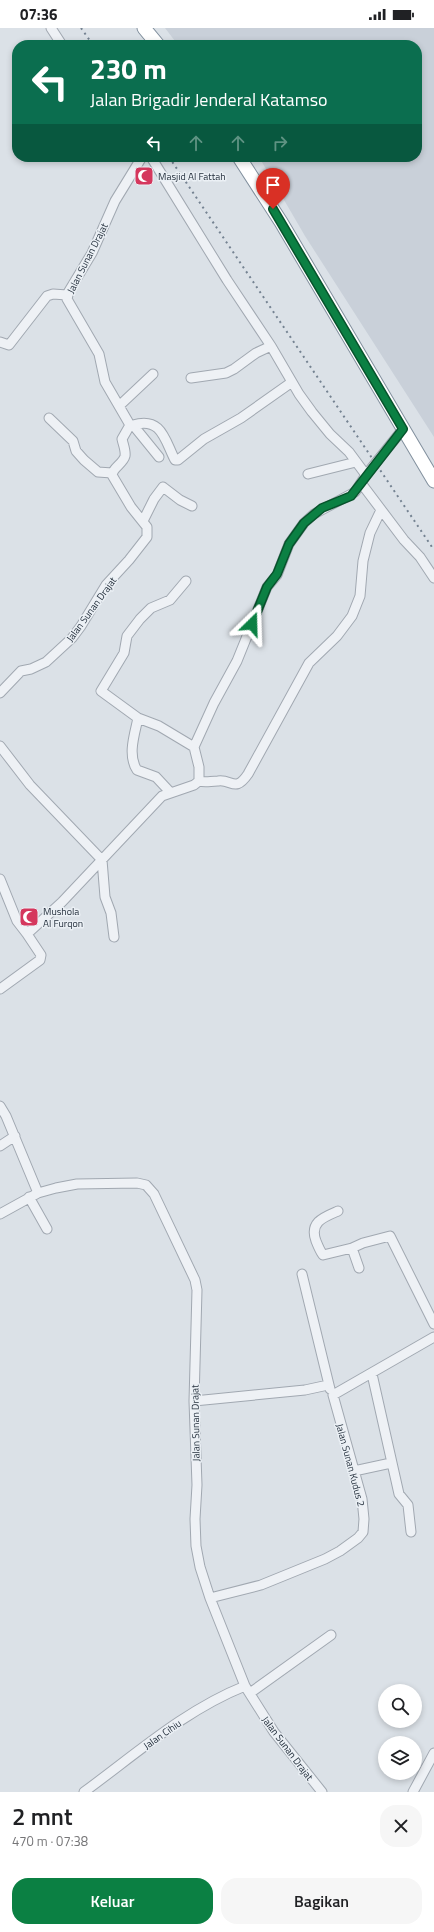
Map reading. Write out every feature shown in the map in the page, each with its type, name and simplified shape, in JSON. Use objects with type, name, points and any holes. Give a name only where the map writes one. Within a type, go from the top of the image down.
[{"type":"highway","points":[[144,28],[154,40]]},
{"type":"highway","points":[[243,162],[285,229],[434,481]]},
{"type":"street","points":[[51,28],[59,40]]},
{"type":"street","name":"Jalan Sunan Drajat","points":[[139,162],[115,201],[92,253],[67,295],[69,303],[99,354],[105,382],[131,425],[159,457]]},
{"type":"street","points":[[154,162],[227,280],[271,346],[312,412],[366,475]]},
{"type":"street","points":[[0,342],[9,345],[48,296],[53,294],[67,295]]},
{"type":"street","points":[[191,378],[226,373],[256,353],[271,346]]},
{"type":"street","points":[[119,406],[153,374]]},
{"type":"street","points":[[49,418],[74,441],[76,452],[84,460],[100,473],[112,473],[124,459],[125,452],[122,439],[131,425],[142,422],[154,426],[166,437],[175,460],[178,460],[204,440],[242,418],[292,382]]},
{"type":"street","points":[[199,781],[199,767],[194,747],[214,703],[237,661],[267,587],[277,574],[289,544],[304,523],[314,514],[322,508],[351,496],[403,429]]},
{"type":"street","points":[[308,474],[356,462]]},
{"type":"street","points":[[112,473],[131,507],[143,522],[154,499],[163,487],[180,500],[192,506]]},
{"type":"street","points":[[361,483],[420,557],[434,578]]},
{"type":"street","points":[[27,934],[62,902],[156,802],[170,792],[199,781],[206,783],[219,780],[235,784],[241,782],[248,774],[309,663],[337,636],[352,616],[360,596],[363,561],[370,533],[381,510]]},
{"type":"street","name":"Jalan Sunan Drajat","points":[[0,693],[21,671],[31,669],[46,662],[72,638],[106,585],[129,560],[147,537],[148,527],[143,522]]},
{"type":"street","points":[[186,581],[170,600],[151,608],[140,619],[127,636],[124,653],[101,689],[103,693],[138,718],[172,733],[194,747]]},
{"type":"street","points":[[138,718],[133,750],[135,767],[137,770],[156,777],[170,792]]},
{"type":"street","points":[[0,746],[30,786],[102,860],[104,897],[111,913],[114,937]]},
{"type":"street","points":[[0,879],[17,921],[40,955],[40,960],[0,989]]},
{"type":"street","points":[[0,1106],[15,1136],[38,1193]]},
{"type":"street","points":[[0,1146],[15,1136]]},
{"type":"street","name":"Jalan Sunan Drajat","points":[[0,1214],[38,1193],[77,1184],[137,1184],[146,1185],[151,1190],[195,1280],[197,1290],[194,1401],[197,1485],[195,1519],[196,1546],[202,1577],[248,1689],[274,1732],[322,1792]]},
{"type":"street","points":[[29,1197],[46,1230]]},
{"type":"street","points":[[338,1210],[317,1221],[314,1227],[314,1236],[323,1255],[390,1236],[434,1324]]},
{"type":"street","points":[[352,1248],[359,1268]]},
{"type":"street","name":"Jalan Sunan Kudus 2","points":[[210,1598],[261,1585],[309,1566],[340,1551],[358,1538],[363,1532],[364,1519],[362,1499],[333,1395],[328,1384],[319,1338],[302,1274]]},
{"type":"street","points":[[333,1395],[372,1374],[434,1337]]},
{"type":"street","points":[[372,1374],[399,1494],[408,1504],[411,1532]]},
{"type":"street","points":[[194,1401],[306,1390],[328,1384]]},
{"type":"street","points":[[354,1471],[391,1463]]},
{"type":"street","name":"Jalan Cihiu","points":[[84,1792],[122,1762],[203,1706],[248,1689],[331,1635]]},
{"type":"street","points":[[413,1792],[434,1753]]},
{"type":"shaded area","points":[[165,28],[434,28],[434,437],[305,236],[262,162],[422,162],[422,40],[174,40]]},
{"type":"railway","points":[[81,28],[89,40]]},
{"type":"railway","points":[[172,162],[434,550]]},
{"type":"place","name":"Masjid Al Fattah","points":[[144,176]]},
{"type":"place","name":"Mushola Al Furqon","points":[[29,917]]},
{"type":"route","points":[[252,624],[267,587],[277,574],[289,544],[304,523],[322,508],[351,496],[403,429],[384,394],[273,209]]}]
